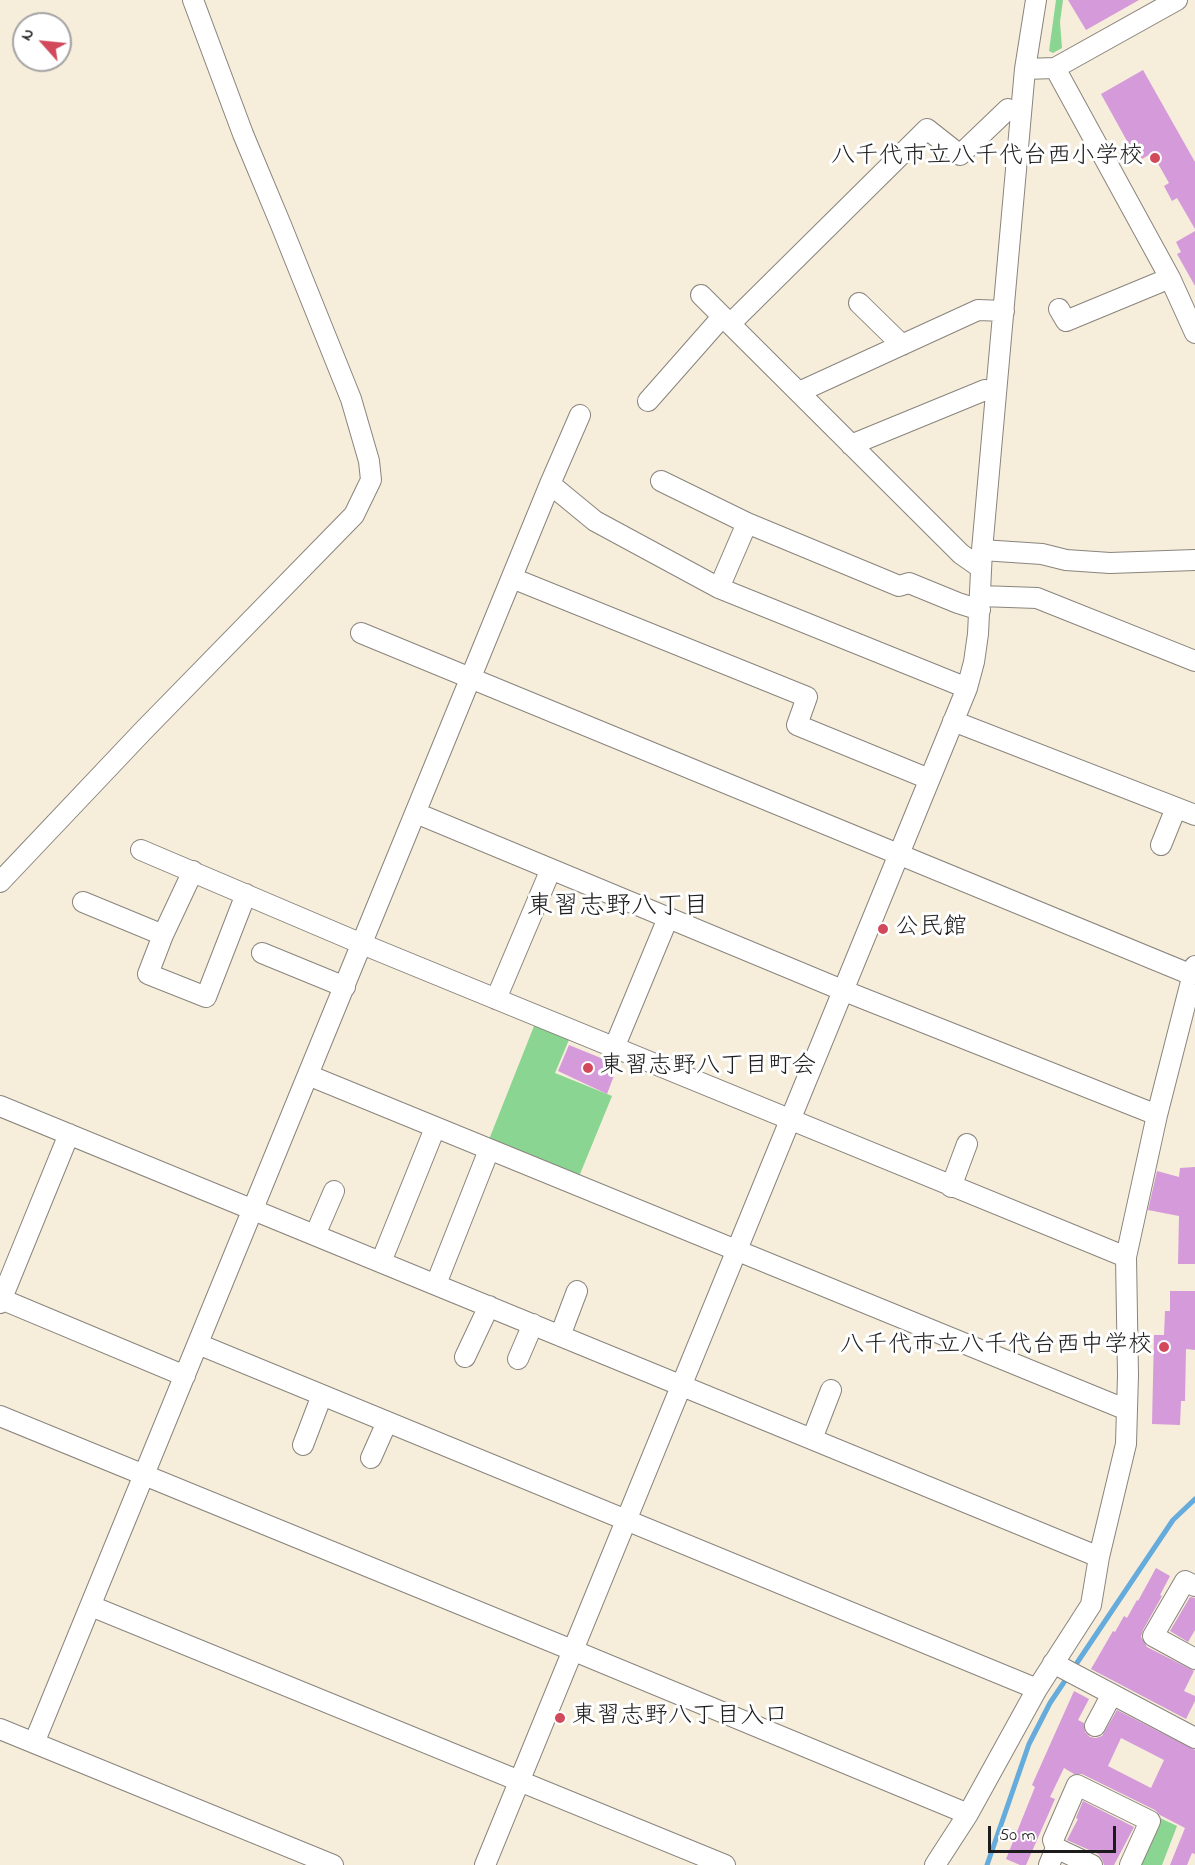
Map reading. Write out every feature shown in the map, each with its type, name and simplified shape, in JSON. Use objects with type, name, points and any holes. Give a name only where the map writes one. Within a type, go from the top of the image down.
[{"type":"street","points":[[0,882],[143,731],[354,515],[371,480],[369,461],[351,399],[243,134],[193,0]]},
{"type":"street","points":[[485,1865],[953,721],[974,662],[1025,69],[1036,0]]},
{"type":"street","points":[[1025,69],[1055,68],[1177,0]]},
{"type":"street","points":[[1055,68],[1170,278],[1195,333]]},
{"type":"street","points":[[648,401],[726,320],[927,129],[960,155],[1008,109],[1021,114]]},
{"type":"street","points":[[1059,309],[1066,321],[1170,278]]},
{"type":"street","points":[[701,295],[961,554],[982,559],[1042,554],[1066,560],[1110,563],[1195,560]]},
{"type":"street","points":[[860,303],[902,345]]},
{"type":"street","points":[[798,392],[978,310],[1004,311]]},
{"type":"street","points":[[851,445],[985,390],[996,392]]},
{"type":"street","points":[[34,1743],[580,415]]},
{"type":"street","points":[[661,481],[747,523],[899,586],[909,583],[958,603],[1037,598],[1195,661]]},
{"type":"street","points":[[550,484],[595,521],[719,588],[966,688]]},
{"type":"street","points":[[719,588],[747,523]]},
{"type":"street","points":[[512,578],[807,697],[797,724],[929,779]]},
{"type":"street","points":[[361,633],[897,854],[1193,971],[1157,1115],[1126,1257],[1126,1444],[1099,1557],[1091,1605],[1064,1669],[1037,1689],[968,1814],[935,1865]]},
{"type":"street","points":[[953,721],[1195,815]]},
{"type":"street","points":[[1161,845],[1176,808]]},
{"type":"street","points":[[416,813],[842,990],[1157,1115]]},
{"type":"street","points":[[141,850],[362,944],[1126,1257]]},
{"type":"street","points":[[496,999],[551,869]]},
{"type":"street","points":[[193,871],[163,935],[148,974],[206,997],[246,894]]},
{"type":"street","points":[[83,902],[163,935]]},
{"type":"street","points":[[614,1048],[668,918]]},
{"type":"street","points":[[262,953],[345,987]]},
{"type":"street","points":[[308,1075],[1127,1410]]},
{"type":"street","points":[[0,1106],[1099,1557]]},
{"type":"street","points":[[381,1262],[435,1128]]},
{"type":"street","points":[[69,1134],[1,1301],[185,1376]]},
{"type":"street","points":[[951,1187],[967,1144]]},
{"type":"street","points":[[436,1284],[489,1150]]},
{"type":"street","points":[[315,1234],[334,1191]]},
{"type":"street","points":[[560,1335],[577,1291]]},
{"type":"street","points":[[465,1357],[489,1306]]},
{"type":"street","points":[[518,1359],[533,1324]]},
{"type":"street","points":[[198,1344],[1037,1689]]},
{"type":"street","points":[[812,1439],[831,1390]]},
{"type":"street","points":[[303,1445],[322,1395]]},
{"type":"street","points":[[0,1416],[968,1814]]},
{"type":"street","points":[[371,1458],[387,1422]]},
{"type":"street","points":[[1195,1586],[1185,1581],[1153,1636],[1195,1659]]},
{"type":"street","points":[[91,1606],[725,1865]]},
{"type":"street","points":[[1064,1669],[1195,1738]]},
{"type":"street","points":[[1095,1726],[1112,1694]]},
{"type":"street","points":[[0,1729],[333,1865]]},
{"type":"street","points":[[1092,1865],[1052,1857],[1053,1840],[1077,1785],[1150,1821],[1130,1865]]},
{"type":"green space","points":[[1056,0],[1063,0],[1060,22],[1062,48],[1053,53],[1049,51]]},
{"type":"green space","points":[[536,1021],[571,1035],[555,1073],[612,1096],[578,1179],[488,1142]]},
{"type":"green space","points":[[1160,1818],[1177,1826],[1162,1865],[1138,1865]]},
{"type":"building","points":[[1068,0],[1139,0],[1086,30]]},
{"type":"building","points":[[1143,70],[1195,162],[1195,229],[1177,198],[1172,201],[1164,186],[1169,183],[1152,153],[1142,159],[1136,148],[1132,150],[1101,94]]},
{"type":"building","points":[[1195,231],[1195,286],[1177,254],[1181,252],[1176,242]]},
{"type":"building","name":"東習志野八丁目町会","points":[[569,1045],[618,1065],[607,1094],[558,1071]]},
{"type":"building","points":[[1195,1167],[1195,1264],[1178,1264],[1179,1216],[1148,1210],[1157,1171],[1179,1177],[1180,1168]]},
{"type":"building","points":[[1170,1291],[1195,1291],[1195,1350],[1186,1349],[1185,1401],[1181,1401],[1180,1425],[1152,1424],[1154,1335],[1164,1335],[1165,1311],[1170,1311]]},
{"type":"building","points":[[1156,1568],[1170,1576],[1141,1637],[1147,1647],[1194,1671],[1184,1691],[1195,1696],[1195,1701],[1186,1719],[1091,1669],[1113,1631],[1115,1632],[1124,1616],[1127,1618],[1138,1601]]},
{"type":"building","points":[[1190,1597],[1195,1598],[1195,1630],[1188,1642],[1170,1631]]},
{"type":"building","points":[[1074,1691],[1089,1699],[1078,1720],[1084,1723],[1085,1732],[1090,1737],[1102,1736],[1117,1710],[1195,1750],[1195,1854],[1192,1853],[1187,1865],[1170,1865],[1185,1828],[1155,1810],[1082,1774],[1074,1774],[1064,1768],[1050,1797],[1055,1799],[1026,1865],[1020,1865],[1006,1859],[1035,1787],[1032,1785]],"holes":[[[1121,1738],[1164,1760],[1151,1788],[1108,1766]]]},
{"type":"building","points":[[1083,1801],[1134,1827],[1114,1865],[1104,1865],[1098,1854],[1067,1840],[1078,1819],[1076,1818]]},
{"type":"waterway","points":[[987,1865],[1029,1744],[1050,1703],[1173,1520],[1195,1499]]},
{"type":"place","name":"八千代市立八千代台西小学校","points":[[1155,158]]},
{"type":"place","name":"公民館","points":[[883,929]]},
{"type":"place","name":"東習志野八丁目町会","points":[[588,1068]]},
{"type":"place","name":"八千代市立八千代台西中学校","points":[[1164,1347]]},
{"type":"place","name":"東習志野八丁目入口","points":[[560,1718]]},
{"type":"district","name":"東習志野八丁目","points":[[618,909]]}]
